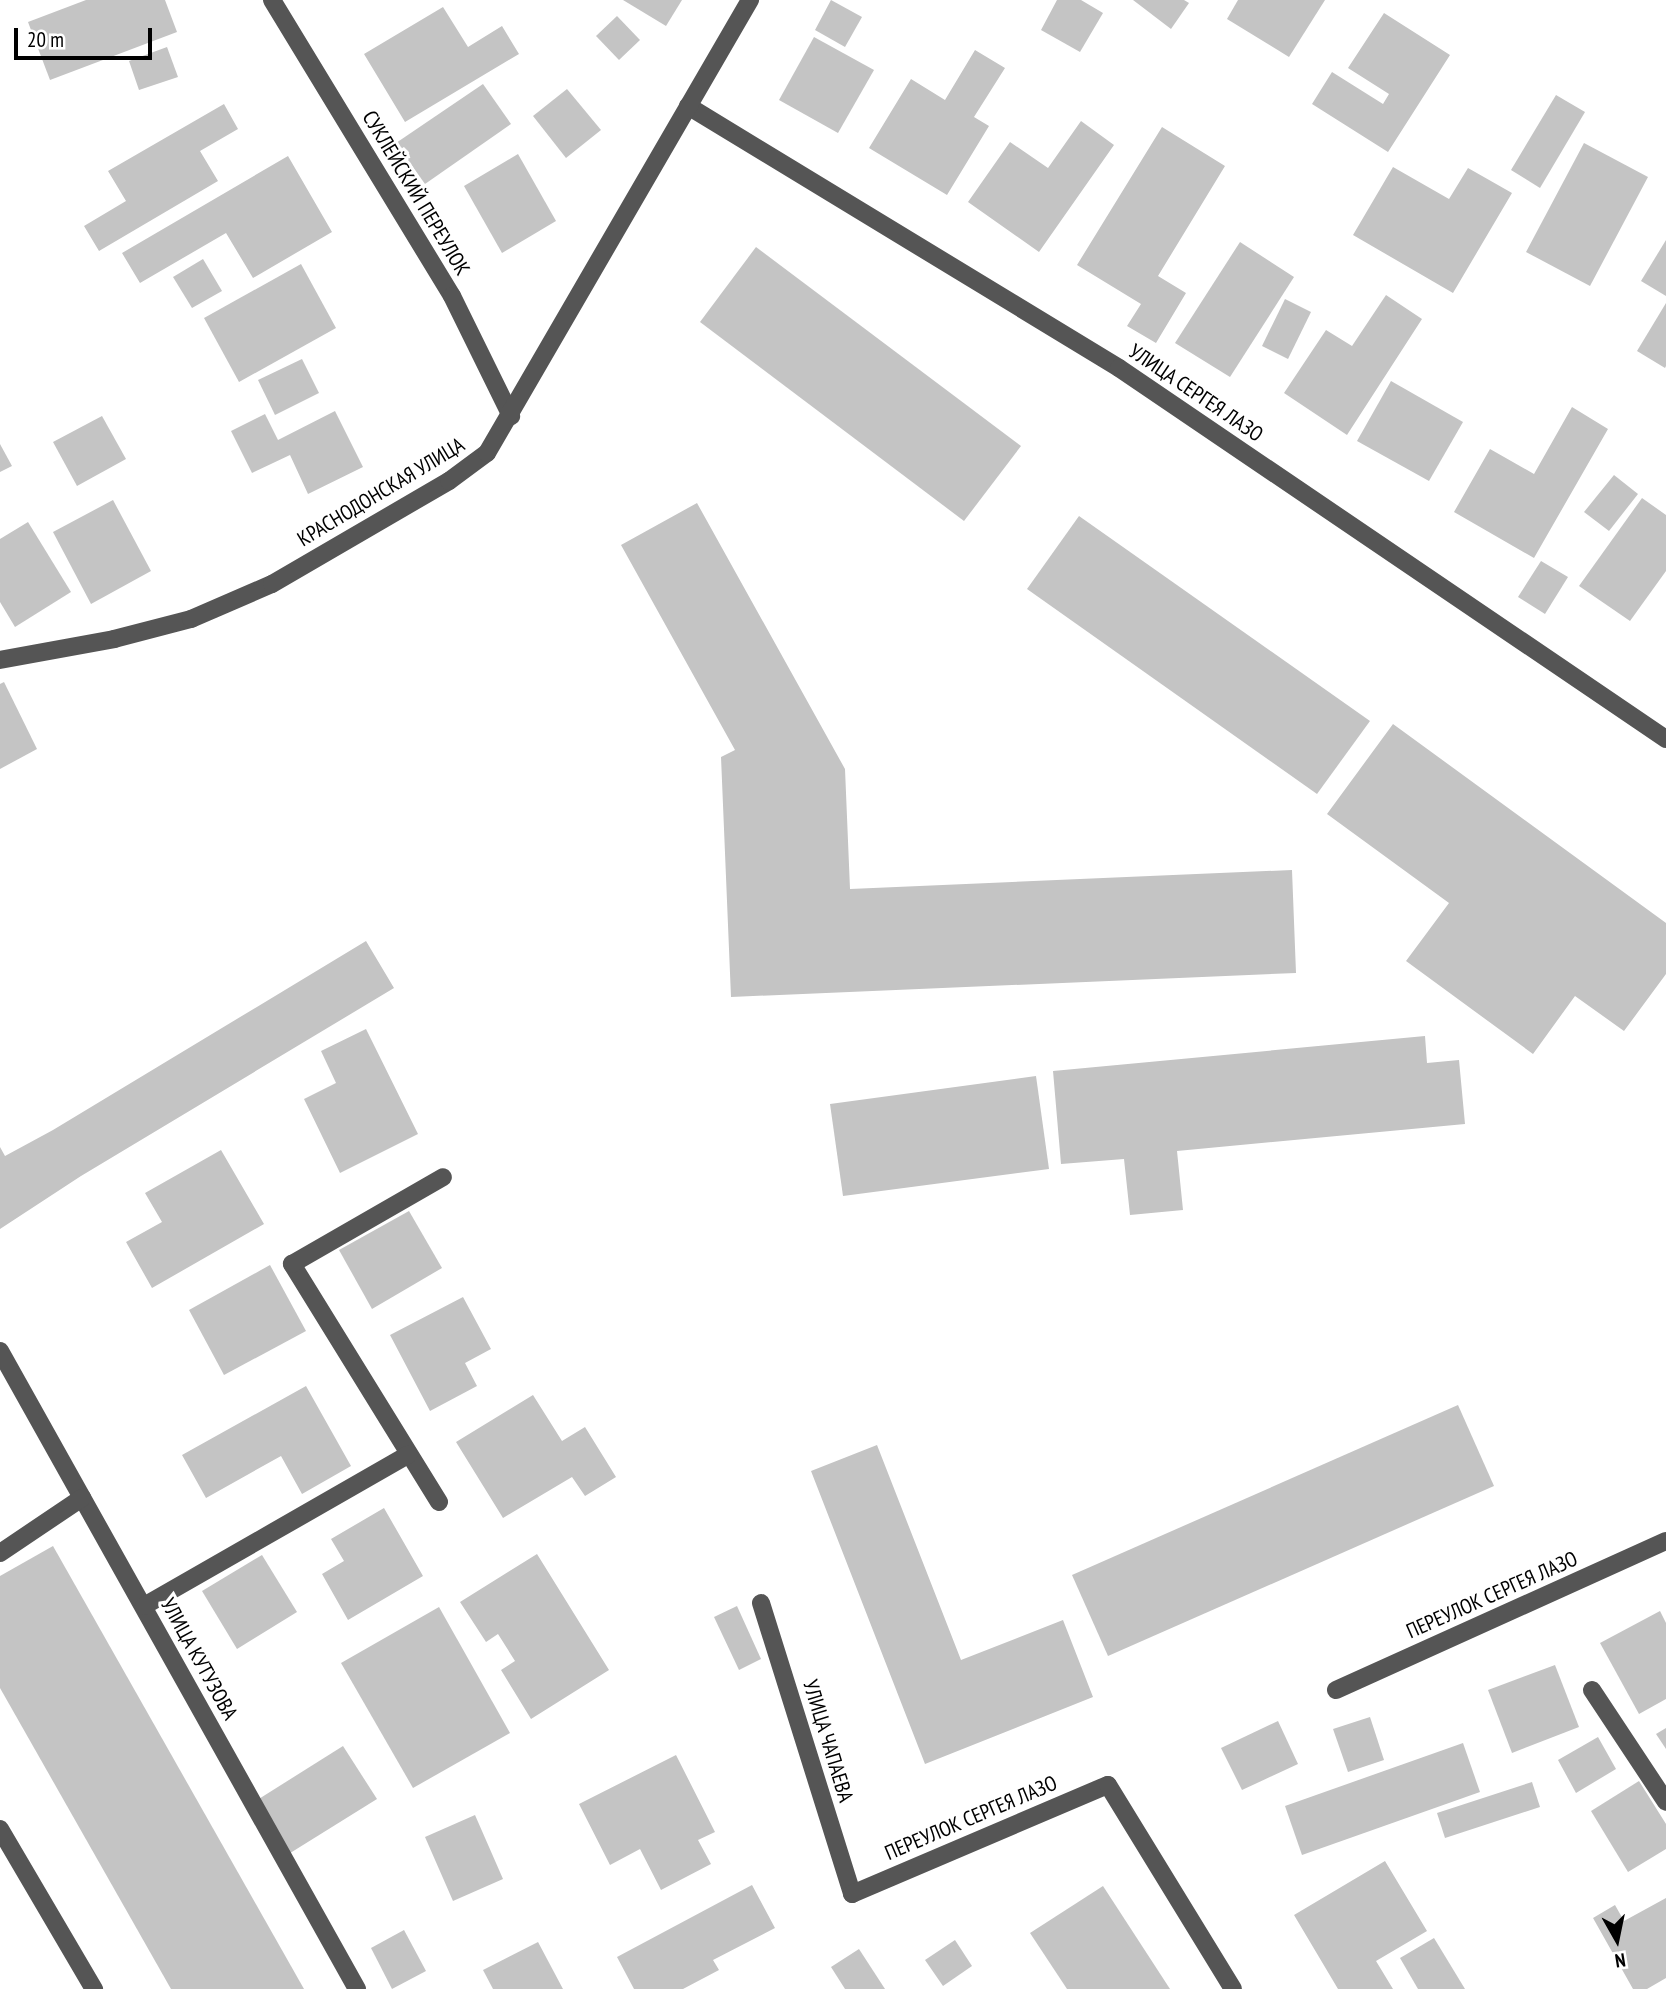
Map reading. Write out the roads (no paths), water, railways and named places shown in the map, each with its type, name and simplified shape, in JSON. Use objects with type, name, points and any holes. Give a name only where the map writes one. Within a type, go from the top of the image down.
[{"type":"street","name":"СУКЛЕЙСКИЙ ПЕРЕУЛОК","points":[[272,0],[452,296],[511,416]]},
{"type":"street","name":"КРАСНОДОНСКАЯ УЛИЦА","points":[[0,660],[114,639],[191,619],[272,584],[449,481],[487,453],[511,416],[750,0]]},
{"type":"street","name":"УЛИЦА СЕРГЕЯ ЛАЗО","points":[[688,106],[1119,368],[1666,738]]},
{"type":"street","points":[[439,1502],[292,1264],[443,1177]]},
{"type":"street","name":"УЛИЦА КУТУЗОВА","points":[[0,1351],[357,1989]]},
{"type":"street","points":[[144,1606],[409,1454]]},
{"type":"street","points":[[0,1553],[82,1498]]},
{"type":"street","name":"ПЕРЕУЛОК СЕРГЕЯ ЛАЗО","points":[[1336,1690],[1666,1541]]},
{"type":"street","name":"УЛИЦА ЧАПАЕВА","points":[[761,1603],[852,1894]]},
{"type":"street","points":[[1592,1690],[1666,1801]]},
{"type":"street","name":"ПЕРЕУЛОК СЕРГЕЯ ЛАЗО","points":[[852,1894],[1108,1785],[1233,1989]]},
{"type":"street","points":[[0,1829],[94,1989]]}]
